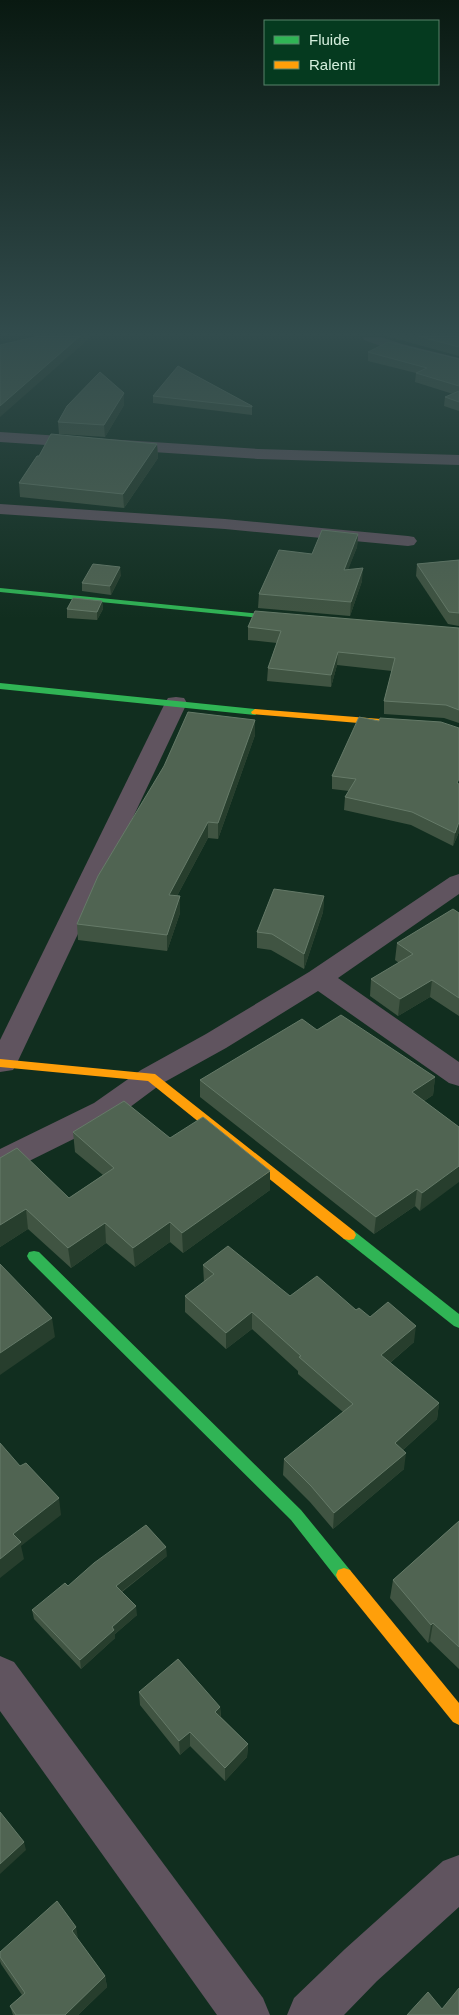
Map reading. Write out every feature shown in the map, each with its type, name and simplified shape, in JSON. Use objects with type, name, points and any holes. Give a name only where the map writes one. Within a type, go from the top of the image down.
[{"type":"street","points":[[0,437],[258,454],[459,460]]},
{"type":"street","points":[[0,509],[225,524],[408,540]]},
{"type":"street","points":[[0,590],[300,620]]},
{"type":"street","points":[[0,686],[283,715],[454,730]]},
{"type":"street","points":[[176,703],[1,1063],[150,1077],[459,1322]]},
{"type":"street","points":[[0,1162],[104,1111],[150,1077],[216,1041],[453,894]]},
{"type":"street","points":[[319,978],[459,1076]]},
{"type":"street","points":[[34,1256],[296,1515],[459,1716]]},
{"type":"street","points":[[0,1676],[246,2015]]},
{"type":"street","points":[[311,2015],[361,1964],[459,1877]]},
{"type":"building","points":[[51,434],[157,444],[123,494],[19,483],[37,456],[39,456]]},
{"type":"building","points":[[322,530],[358,534],[344,570],[363,568],[351,602],[259,594],[279,550],[312,554]]},
{"type":"building","points":[[459,560],[459,613],[449,612],[417,564]]},
{"type":"building","points":[[93,564],[120,567],[110,586],[82,583]]},
{"type":"building","points":[[73,598],[102,601],[97,612],[67,609]]},
{"type":"building","points":[[255,611],[459,628],[459,710],[446,705],[384,701],[395,658],[338,652],[331,675],[268,668],[281,631],[248,627]]},
{"type":"building","points":[[188,712],[255,720],[218,823],[208,822],[169,895],[180,896],[167,935],[77,924],[98,876],[164,766]]},
{"type":"building","points":[[359,717],[379,721],[380,718],[441,722],[459,728],[459,779],[457,783],[459,784],[459,822],[455,833],[412,812],[345,797],[356,779],[332,776]]},
{"type":"building","points":[[274,889],[324,896],[304,954],[272,934],[257,932]]},
{"type":"building","points":[[453,909],[459,913],[459,998],[432,980],[400,999],[371,979],[413,954],[397,943]]},
{"type":"building","points":[[341,1015],[435,1077],[412,1092],[459,1127],[459,1166],[422,1193],[417,1189],[376,1217],[200,1080],[302,1019],[317,1030]]},
{"type":"building","points":[[124,1101],[170,1138],[203,1117],[270,1171],[182,1233],[170,1222],[133,1248],[105,1223],[68,1248],[26,1209],[0,1225],[0,1158],[17,1148],[69,1198],[114,1168],[73,1132]]},
{"type":"building","points":[[228,1246],[290,1296],[317,1276],[356,1310],[359,1308],[370,1317],[388,1302],[416,1326],[381,1355],[439,1403],[395,1443],[406,1453],[334,1513],[284,1459],[353,1404],[299,1357],[301,1356],[252,1312],[226,1333],[185,1296],[214,1274],[203,1265]]},
{"type":"building","points":[[0,1264],[52,1318],[0,1353]]},
{"type":"building","points":[[0,1443],[20,1466],[26,1463],[59,1498],[13,1534],[21,1542],[0,1559]]},
{"type":"building","points":[[459,1521],[459,1647],[433,1623],[431,1625],[393,1580]]},
{"type":"building","points":[[146,1525],[166,1547],[116,1586],[136,1606],[112,1627],[114,1630],[80,1660],[32,1610],[65,1583],[68,1586],[94,1563]]},
{"type":"building","points":[[178,1659],[220,1707],[215,1712],[248,1744],[225,1768],[190,1732],[179,1741],[139,1692]]},
{"type":"building","points":[[0,1812],[24,1842],[0,1864]]},
{"type":"building","points":[[57,1901],[76,1927],[72,1931],[105,1976],[65,2015],[16,2015],[10,2006],[25,1993],[0,1957],[0,1952]]},
{"type":"building","points":[[459,1988],[459,2015],[407,2015],[428,1992],[442,2009]]},
{"type":"traffic: fast","points":[[0,590],[291,619]]},
{"type":"traffic: fast","points":[[0,686],[255,712]]},
{"type":"traffic: fast","points":[[349,1235],[459,1322]]},
{"type":"traffic: fast","points":[[34,1256],[296,1515],[344,1575]]},
{"type":"traffic: slow","points":[[255,712],[444,727],[459,733]]},
{"type":"traffic: slow","points":[[0,1063],[151,1077],[349,1235]]},
{"type":"traffic: slow","points":[[344,1575],[459,1716]]}]
